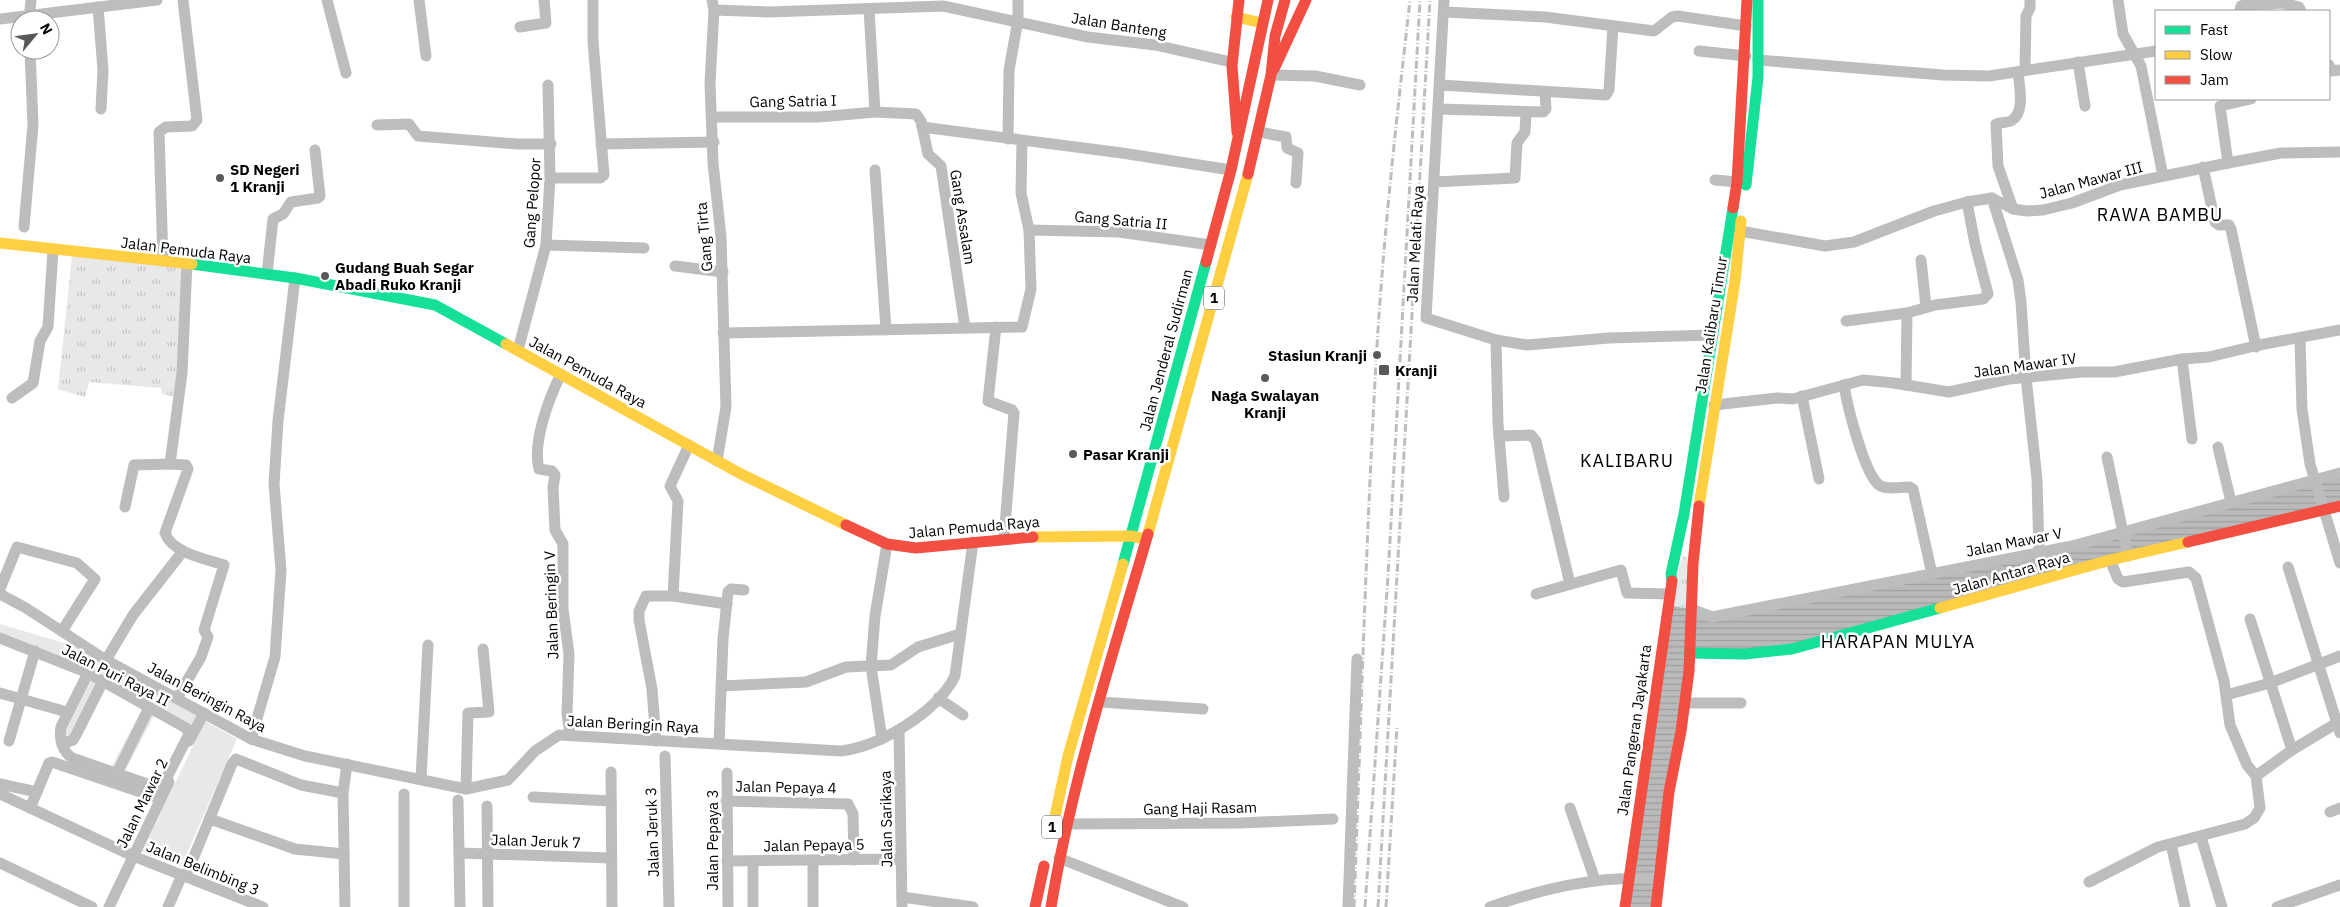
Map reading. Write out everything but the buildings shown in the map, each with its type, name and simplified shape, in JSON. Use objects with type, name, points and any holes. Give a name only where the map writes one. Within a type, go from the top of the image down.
[{"type":"main road","name":"Jalan Jenderal Sudirman","points":[[1052,830],[1071,748],[1231,170],[1238,132],[1232,94],[1232,62],[1239,0]]},
{"type":"main road","name":"1","points":[[1238,132],[1268,0]]},
{"type":"main road","name":"Jalan Jenderal Sudirman","points":[[1050,907],[1059,858],[1085,753],[1205,334],[1258,132],[1271,75],[1275,36],[1285,0]]},
{"type":"main road","name":"Jalan Jenderal Sudirman","points":[[1271,75],[1306,0]]},
{"type":"main road","name":"Jalan Kalibaru Timur","points":[[1675,557],[1684,514],[1737,182],[1746,56],[1747,0]]},
{"type":"main road","name":"Jalan Kalibaru Timur","points":[[1689,653],[1697,521],[1735,281],[1752,142],[1758,60],[1758,0]]},
{"type":"main road","points":[[1236,17],[1262,23]]},
{"type":"main road","name":"Jalan Pemuda Raya","points":[[0,243],[187,263],[267,274],[435,305],[717,461],[887,544],[916,548],[1004,538],[1131,536],[1145,539]]},
{"type":"main road","name":"Jalan Antara Raya","points":[[1689,653],[1745,654],[1792,648],[2110,560],[2127,552],[2340,506]]},
{"type":"main road","points":[[1684,514],[1691,521],[1697,521]]},
{"type":"main road","points":[[1675,557],[1688,558],[1693,564]]},
{"type":"main road","name":"Jalan Pangeran Jayakarta","points":[[1625,907],[1675,557]]},
{"type":"main road","points":[[1656,907],[1658,879],[1684,703],[1689,653]]},
{"type":"main road","name":"1","points":[[1035,907],[1046,858]]},
{"type":"street","points":[[60,13],[157,0]]},
{"type":"street","points":[[163,261],[159,132],[166,127],[192,126],[197,120],[183,0]]},
{"type":"street","points":[[327,0],[346,73]]},
{"type":"street","points":[[419,0],[426,56]]},
{"type":"street","points":[[520,27],[546,23],[544,0]]},
{"type":"street","points":[[550,178],[602,177],[593,41],[593,0]]},
{"type":"street","points":[[1008,139],[1009,70],[1018,20],[1018,0]]},
{"type":"street","name":"Jalan Melati Raya","points":[[1444,0],[1426,318],[1496,340],[1527,345],[1609,338],[1713,335]]},
{"type":"street","points":[[2013,208],[1998,166],[1996,124],[2010,121],[2018,114],[2026,16],[2030,8],[2030,0]]},
{"type":"street","points":[[2118,0],[2123,34],[2141,66],[2163,176]]},
{"type":"street","points":[[2240,10],[2241,6],[2244,5],[2283,2],[2298,6],[2300,10]]},
{"type":"street","name":"Jalan Banteng","points":[[713,5],[868,9],[943,3],[1088,37],[1155,45],[1232,62]]},
{"type":"street","name":"Gang Tirta","points":[[713,5],[710,83],[714,142],[713,163],[722,272],[726,407],[717,461]]},
{"type":"street","points":[[98,7],[103,70],[100,109]]},
{"type":"street","points":[[868,9],[875,112],[916,114],[922,127],[1122,153],[1231,170]]},
{"type":"street","points":[[1444,12],[1545,17],[1656,31],[1672,18],[1678,16],[1746,26]]},
{"type":"street","points":[[1440,85],[1601,96],[1608,93],[1612,26]]},
{"type":"street","points":[[1699,51],[1746,56]]},
{"type":"street","points":[[1758,60],[1943,75],[1989,76],[2155,51]]},
{"type":"street","points":[[24,227],[33,125],[30,60]]},
{"type":"street","points":[[2078,62],[2085,106]]},
{"type":"street","points":[[2330,67],[2332,71],[2340,70]]},
{"type":"street","points":[[1271,75],[1315,76],[1360,85]]},
{"type":"street","name":"Gang Pelopor","points":[[518,350],[546,245],[551,144],[548,85]]},
{"type":"street","points":[[1438,109],[1526,113],[1545,111],[1545,92]]},
{"type":"street","points":[[2228,162],[2220,106],[2247,100]]},
{"type":"street","name":"Gang Satria I","points":[[712,117],[819,117],[875,112]]},
{"type":"street","points":[[1434,182],[1516,177],[1517,143],[1526,132],[1526,113]]},
{"type":"street","points":[[377,125],[409,124],[418,136],[516,144],[551,144]]},
{"type":"street","name":"Gang Assalam","points":[[922,127],[928,154],[941,166],[965,328]]},
{"type":"street","points":[[1258,132],[1285,136],[1287,148],[1298,153],[1296,183]]},
{"type":"street","points":[[723,333],[1022,326],[1031,289],[1029,230],[1021,193],[1022,141]]},
{"type":"street","points":[[601,144],[714,142]]},
{"type":"street","points":[[267,274],[273,219],[283,214],[291,202],[318,198],[320,196],[315,150]]},
{"type":"street","name":"Jalan Mawar III","points":[[1992,198],[2013,208],[2027,211],[2063,206],[2120,184],[2228,162],[2281,153],[2340,152]]},
{"type":"street","points":[[2203,168],[2215,222],[2219,225],[2229,225],[2231,229],[2256,347]]},
{"type":"street","points":[[875,170],[886,330]]},
{"type":"street","points":[[1715,180],[1737,182]]},
{"type":"street","points":[[1740,231],[1824,246],[1854,242],[1934,211],[1992,198],[2018,280],[2037,479],[2039,553]]},
{"type":"street","points":[[1846,321],[1907,313],[1983,298],[1988,294],[1975,244],[1968,202]]},
{"type":"street","name":"Gang Satria II","points":[[1029,230],[1119,232],[1211,245]]},
{"type":"street","points":[[546,245],[644,248]]},
{"type":"street","points":[[12,398],[33,383],[40,341],[48,327],[53,250]]},
{"type":"street","points":[[1922,260],[1926,308]]},
{"type":"street","points":[[170,464],[182,373],[187,263]]},
{"type":"street","points":[[675,266],[722,272]]},
{"type":"street","points":[[251,739],[275,657],[281,570],[274,484],[278,421],[294,278]]},
{"type":"street","points":[[1906,385],[1907,313]]},
{"type":"street","points":[[996,327],[988,400],[1012,410],[1014,413],[1004,538]]},
{"type":"street","name":"Jalan Mawar IV","points":[[1714,405],[1777,398],[1792,399],[1863,380],[1949,392],[2026,377],[2058,376],[2082,372],[2114,372],[2182,359],[2209,357],[2340,330]]},
{"type":"street","points":[[2300,339],[2302,409],[2310,464],[2340,563]]},
{"type":"street","points":[[1496,340],[1499,436],[1504,496]]},
{"type":"street","points":[[2182,359],[2192,439]]},
{"type":"street","name":"Jalan Beringin V","points":[[561,374],[549,396],[543,417],[538,457],[539,469],[552,471],[555,475],[553,487],[554,530],[563,544],[563,609],[569,654],[567,714],[570,734]]},
{"type":"street","points":[[1844,385],[1849,413],[1868,467],[1876,481],[1884,487],[1910,487],[1914,489],[1932,574]]},
{"type":"street","points":[[1802,396],[1819,479]]},
{"type":"street","points":[[1499,436],[1531,435],[1536,441],[1570,584]]},
{"type":"street","points":[[674,596],[678,501],[670,486],[689,445]]},
{"type":"street","points":[[2218,446],[2231,502]]},
{"type":"street","points":[[2107,457],[2127,552]]},
{"type":"street","points":[[125,507],[134,465],[170,464],[186,466],[188,468],[165,533],[174,545],[183,550],[224,565],[204,630],[208,637],[202,657],[177,698]]},
{"type":"street","name":"Jalan Mawar V","points":[[1691,608],[1712,617],[2039,553],[2340,473]]},
{"type":"street","name":"Jalan Beringin Raya","points":[[0,594],[106,660],[251,739],[346,771],[421,779],[466,789],[508,780],[546,742],[559,735],[570,734],[656,741],[841,750],[899,732],[950,686],[955,676],[974,542]]},
{"type":"street","points":[[882,738],[871,666],[875,616],[887,544]]},
{"type":"street","points":[[0,589],[18,547],[76,563],[95,579],[62,631]]},
{"type":"street","points":[[106,660],[133,615],[183,550]]},
{"type":"street","points":[[2089,882],[2153,850],[2239,826],[2254,818],[2260,804],[2256,776],[2247,765],[2230,725],[2226,695],[2196,578],[2189,572],[2123,582],[2118,579],[2110,560]]},
{"type":"street","points":[[2256,776],[2292,750],[2339,726],[2317,664],[2288,567]]},
{"type":"street","points":[[1536,594],[1621,570],[1626,593],[1670,594]]},
{"type":"street","points":[[719,743],[723,639],[727,604],[731,590],[744,590]]},
{"type":"street","points":[[656,741],[652,689],[639,620],[639,611],[646,596],[674,596],[727,604]]},
{"type":"street","points":[[2250,619],[2292,750]]},
{"type":"street","points":[[721,686],[806,682],[846,667],[891,665],[918,647],[960,634]]},
{"type":"street","name":"Jalan Puri Raya II","points":[[0,638],[103,681],[189,731],[162,787],[159,788],[118,773]]},
{"type":"street","points":[[421,779],[428,645]]},
{"type":"street","points":[[466,789],[468,713],[489,712],[483,649]]},
{"type":"street","points":[[9,741],[35,651]]},
{"type":"street","points":[[2226,695],[2270,682],[2340,656]]},
{"type":"street","points":[[1348,907],[1357,659]]},
{"type":"street","points":[[88,674],[67,712],[60,735],[64,750],[72,758],[118,773],[149,708]]},
{"type":"street","points":[[62,744],[73,740],[103,681]]},
{"type":"street","points":[[0,693],[67,712]]},
{"type":"street","points":[[938,698],[963,715]]},
{"type":"street","points":[[1100,702],[1203,709]]},
{"type":"street","points":[[1684,703],[1742,703]]},
{"type":"street","name":"Jalan Mawar 2","points":[[109,907],[204,713]]},
{"type":"street","name":"Jalan Sarikaya","points":[[899,732],[902,902]]},
{"type":"street","name":"Jalan Jeruk 3","points":[[665,756],[670,907]]},
{"type":"street","points":[[168,907],[210,819],[232,764],[236,759],[294,783],[343,793]]},
{"type":"street","points":[[30,808],[49,763],[52,762],[161,799]]},
{"type":"street","points":[[345,907],[343,793],[346,771]]},
{"type":"street","points":[[611,772],[612,907]]},
{"type":"street","name":"Jalan Pepaya 3","points":[[727,773],[728,907]]},
{"type":"street","points":[[0,784],[37,792]]},
{"type":"street","points":[[0,794],[133,856]]},
{"type":"street","points":[[404,794],[404,907]]},
{"type":"street","points":[[533,798],[611,801]]},
{"type":"street","points":[[458,800],[460,907]]},
{"type":"street","name":"Jalan Pepaya 4","points":[[726,801],[848,804],[853,814],[854,860]]},
{"type":"street","points":[[487,806],[488,907]]},
{"type":"street","points":[[1570,808],[1595,880]]},
{"type":"street","points":[[210,819],[295,849],[344,854]]},
{"type":"street","name":"Gang Haji Rasam","points":[[1068,824],[1240,823],[1333,819]]},
{"type":"street","points":[[2201,836],[2222,907]]},
{"type":"street","points":[[2171,844],[2185,907]]},
{"type":"street","name":"Jalan Jeruk 7","points":[[459,853],[611,858]]},
{"type":"street","name":"Jalan Belimbing 3","points":[[133,856],[263,907]]},
{"type":"street","points":[[1059,858],[1183,907]]},
{"type":"street","name":"Jalan Pepaya 5","points":[[727,861],[901,859]]},
{"type":"street","points":[[813,860],[813,907]]},
{"type":"street","points":[[753,861],[753,907]]},
{"type":"street","points":[[0,863],[92,907]]},
{"type":"street","points":[[1490,907],[1533,892],[1595,880],[1630,877],[1658,879]]},
{"type":"street","points":[[2277,907],[2340,885]]},
{"type":"street","points":[[230,907],[235,896]]},
{"type":"street","points":[[902,902],[973,907]]},
{"type":"green space","points":[[72,256],[184,267],[176,397],[162,394],[161,388],[89,382],[85,397],[58,389]]},
{"type":"green space","points":[[1683,556],[1687,558],[1691,609],[1668,605]]},
{"type":"green space","points":[[0,624],[81,648],[201,714],[193,729],[0,634]]},
{"type":"green space","points":[[88,675],[101,681],[68,741],[62,728]]},
{"type":"green space","points":[[143,707],[155,714],[124,773],[111,768]]},
{"type":"green space","points":[[205,721],[237,739],[181,867],[142,852]]},
{"type":"shaded area","points":[[2340,473],[2340,506],[1792,649],[1689,653],[1656,907],[1625,907],[1668,605],[1691,609],[1712,617],[2039,553]]},
{"type":"railway","points":[[1354,907],[1377,346],[1387,216],[1410,0]]},
{"type":"railway","points":[[1365,907],[1388,576],[1420,0]]},
{"type":"railway","points":[[1378,907],[1430,0]]},
{"type":"railway","points":[[1386,907],[1397,727]]},
{"type":"traffic: fast","points":[[1746,185],[1758,77],[1758,0]]},
{"type":"traffic: fast","points":[[1672,581],[1671,574],[1684,514],[1733,208]]},
{"type":"traffic: fast","points":[[1123,564],[1206,262]]},
{"type":"traffic: fast","points":[[192,264],[295,278],[435,305],[506,344]]},
{"type":"traffic: fast","points":[[1689,653],[1745,654],[1792,649],[1940,608]]},
{"type":"traffic: slow","points":[[1236,17],[1262,23]]},
{"type":"traffic: slow","points":[[1148,534],[1248,174]]},
{"type":"traffic: slow","points":[[1699,506],[1735,281],[1741,221]]},
{"type":"traffic: slow","points":[[0,243],[192,264]]},
{"type":"traffic: slow","points":[[506,344],[741,474],[846,525]]},
{"type":"traffic: slow","points":[[1033,537],[1131,536],[1145,539]]},
{"type":"traffic: slow","points":[[1940,608],[2110,560],[2188,542]]},
{"type":"traffic: slow","points":[[1054,821],[1068,756],[1123,564]]},
{"type":"traffic: jam","points":[[1237,132],[1232,66],[1239,0]]},
{"type":"traffic: jam","points":[[1206,262],[1231,170],[1268,0]]},
{"type":"traffic: jam","points":[[1248,174],[1271,75],[1275,36],[1285,0]]},
{"type":"traffic: jam","points":[[1274,69],[1306,0]]},
{"type":"traffic: jam","points":[[1733,208],[1737,182],[1747,0]]},
{"type":"traffic: jam","points":[[1656,907],[1669,792],[1681,731],[1689,671],[1693,564],[1699,506]]},
{"type":"traffic: jam","points":[[2188,542],[2340,506]]},
{"type":"traffic: jam","points":[[846,525],[887,544],[916,548],[1033,537]]},
{"type":"traffic: jam","points":[[1051,907],[1081,766],[1148,534]]},
{"type":"traffic: jam","points":[[1625,907],[1672,581]]},
{"type":"traffic: jam","points":[[1035,907],[1044,866]]},
{"type":"place","name":"SD Negeri 1 Kranji","points":[[220,178]]},
{"type":"place","name":"Gudang Buah Segar Abadi Ruko Kranji","points":[[325,276]]},
{"type":"place","name":"Stasiun Kranji","points":[[1377,355]]},
{"type":"place","name":"Kranji","points":[[1384,370]]},
{"type":"place","name":"Naga Swalayan Kranji","points":[[1265,378]]},
{"type":"place","name":"Pasar Kranji","points":[[1073,454]]},
{"type":"district","name":"RAWA BAMBU","points":[[2160,214]]},
{"type":"district","name":"KALIBARU","points":[[1627,460]]},
{"type":"district","name":"HARAPAN MULYA","points":[[1898,641]]}]
